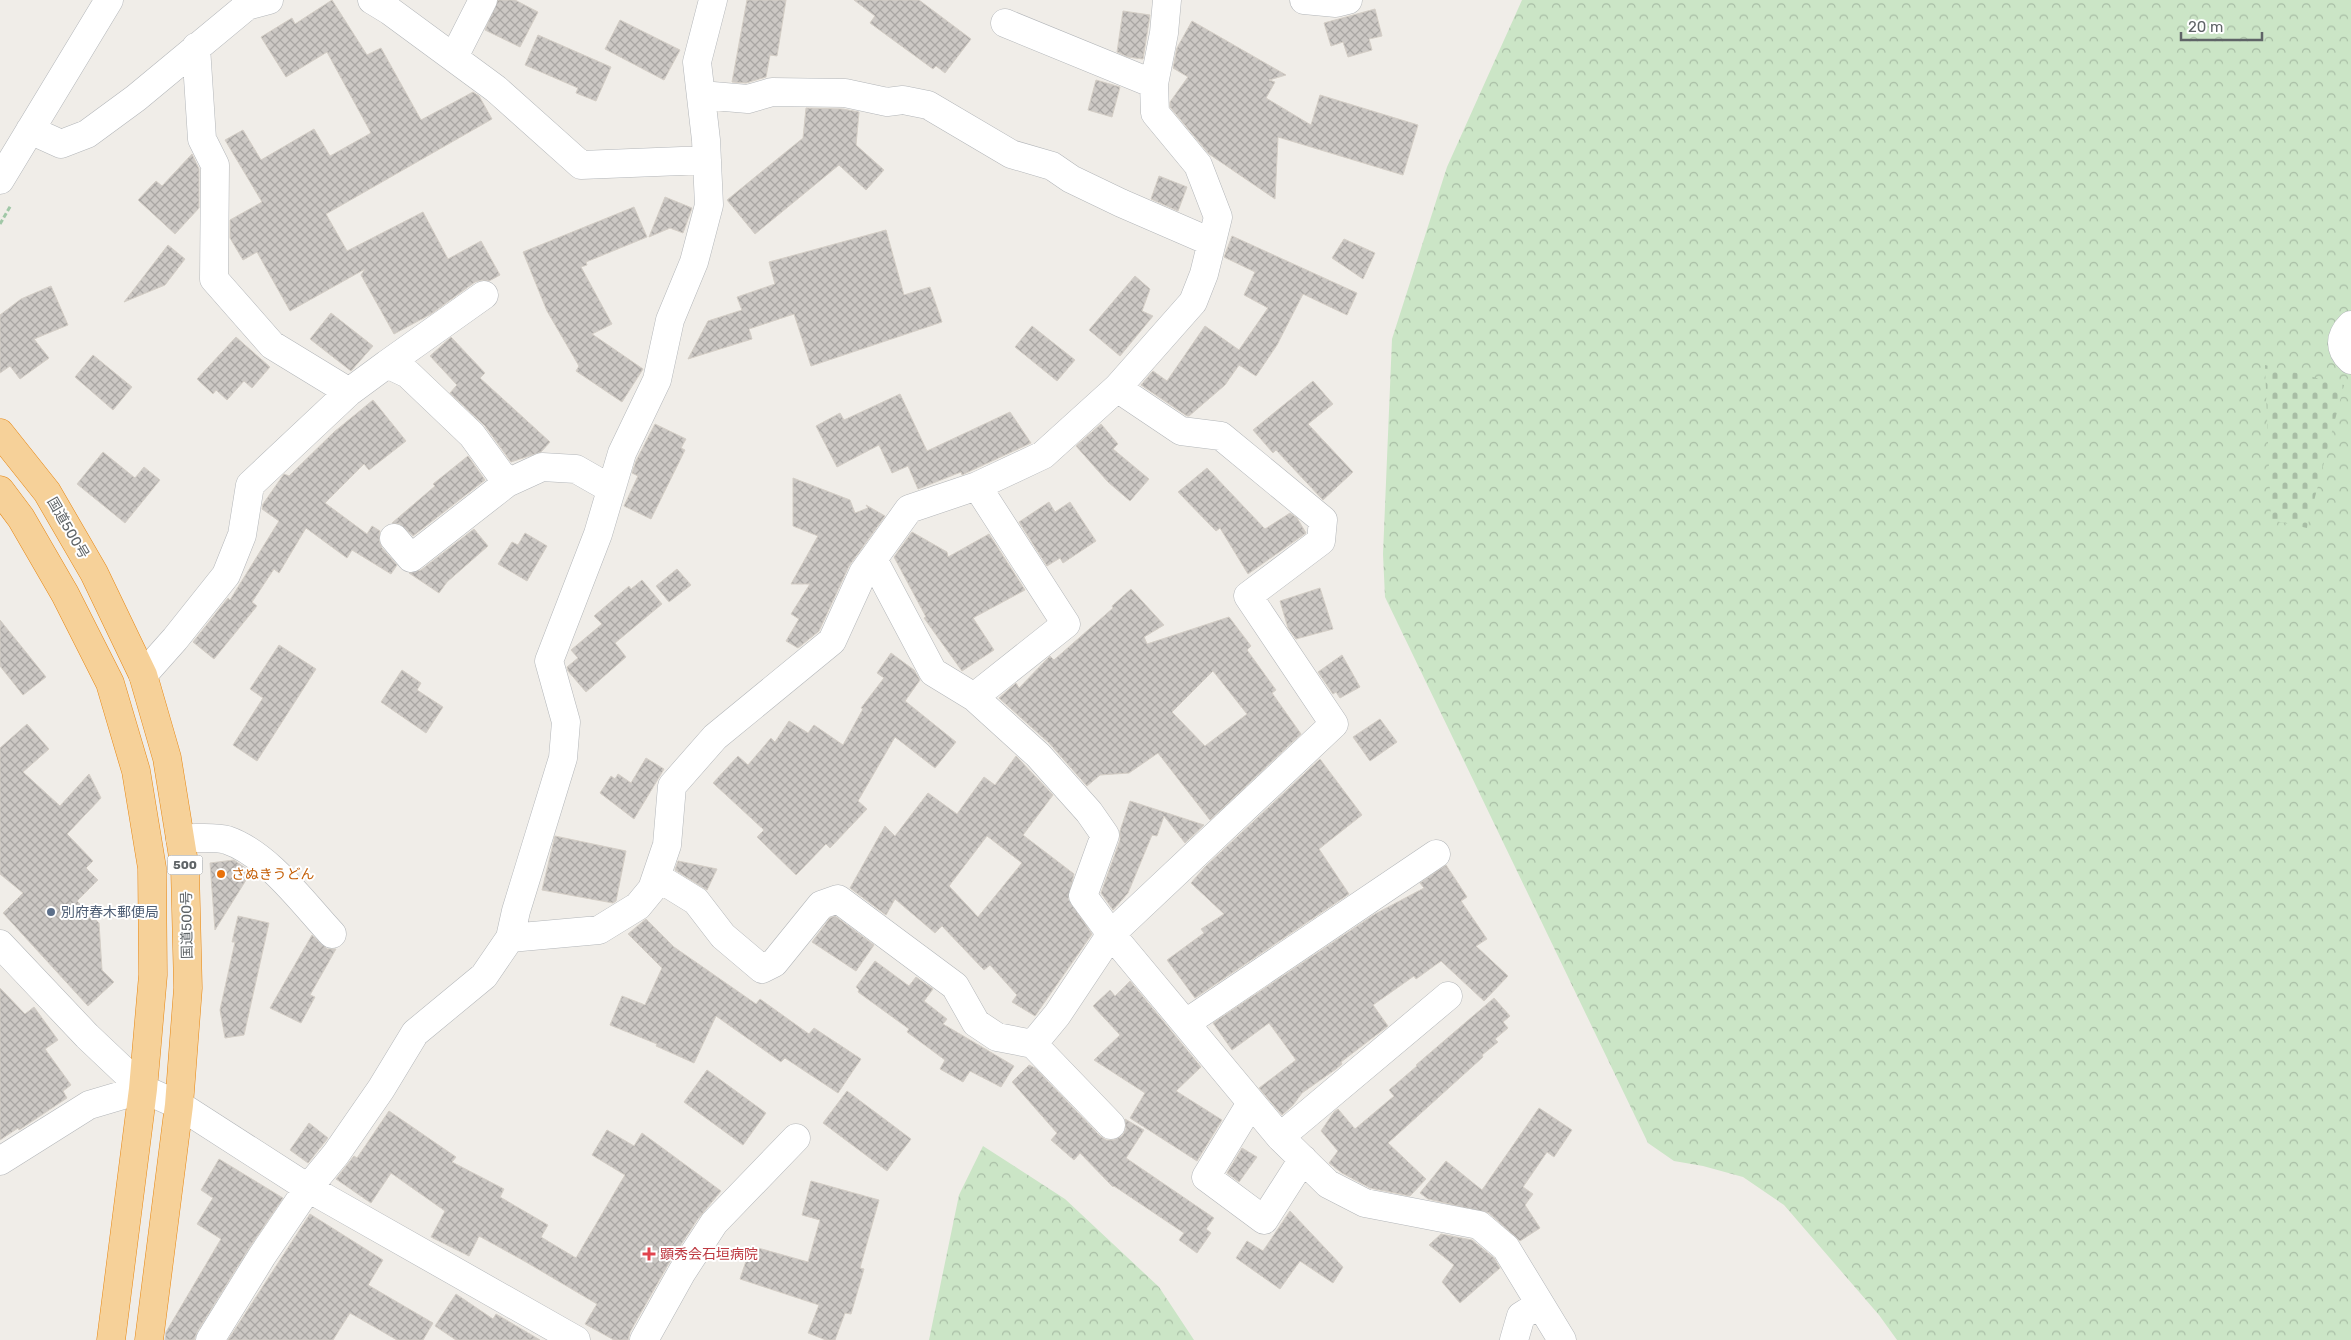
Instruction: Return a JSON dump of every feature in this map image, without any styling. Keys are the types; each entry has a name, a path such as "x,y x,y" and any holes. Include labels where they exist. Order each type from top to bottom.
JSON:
{"highway":[{"name":"国道500号","path":"0,433 52,500 94,573 143,675 167,758 185,869 188,988 179,1105 149,1340"},
{"name":"500","path":"0,490 22,518 65,594 110,683 136,771 152,868 153,975 143,1089 111,1340"}],"street":[{"path":"0,180 109,0"},
{"path":"372,0 496,89 581,165 707,160"},
{"path":"454,58 483,0"},
{"path":"210,1340 262,1256 308,1188 336,1154 381,1089 415,1033 484,976 510,938 516,911 563,758 566,722 549,660 598,534 622,453 657,380 670,320 694,262 708,205 707,160 697,62 713,0"},
{"path":"510,938 599,930 638,906 652,889 667,845 672,786 715,737 832,641 863,573 909,509 977,486 1043,455 1117,388 1193,302 1204,274 1218,217 1198,165 1155,113 1154,84 1164,33 1167,0"},
{"path":"1304,0 1336,3 1348,0"},
{"path":"30,130 60,144 87,134 136,98 196,47 255,2"},
{"path":"1004,23 1154,84"},
{"path":"196,47 202,138 215,165 214,279 272,345 348,392"},
{"path":"701,96 748,99 772,92 845,93 887,102 903,100 928,105 1011,154 1052,166 1072,179 1121,203 1211,242"},
{"path":"143,675 175,640 226,575 242,535 250,485 348,392 484,295"},
{"path":"2351,325 2345,331 2341,340 2343,353 2351,360"},
{"path":"387,364 408,374 472,435 507,483"},
{"path":"1033,1044 1057,1015 1111,934 1334,724 1248,596 1321,541 1324,520 1221,436 1181,431 1117,388"},
{"path":"394,538 411,558 507,483 542,468 576,469 611,489"},
{"path":"974,697 1066,624 977,486"},
{"path":"873,560 933,672 974,697 1038,755 1089,812 1105,834 1083,896 1111,934 1280,1138 1328,1184 1365,1203 1479,1225 1506,1248 1562,1340"},
{"path":"180,838 225,839 248,850 270,868 332,934"},
{"path":"1186,1023 1436,854"},
{"path":"657,877 696,901 723,936 762,969 774,963 821,905 838,899 955,986 976,1023 997,1037 1033,1044 1111,1125"},
{"path":"0,944 88,1036 143,1089 179,1105 308,1188 576,1340"},
{"path":"1280,1138 1448,996"},
{"path":"0,1161 89,1105 143,1089"},
{"path":"1251,1103 1206,1177 1264,1220 1303,1160"},
{"path":"644,1340 682,1272 714,1223 796,1138"},
{"path":"1514,1340 1521,1316 1540,1304"}],"green space":[{"path":"1522,0 2351,0 2351,1340 1897,1340 1879,1315 1784,1205 1743,1177 1703,1166 1674,1161 1648,1143 1385,597 1383,554 1392,339 1447,167"},
{"path":"2265,365 2344,385 2307,528 2271,520"},
{"path":"983,1146 1065,1199 1159,1287 1194,1340 929,1340 959,1195"}],"building":[{"path":"332,0 367,55 381,48 421,120 473,92 479,96 492,119 326,214 347,251 423,212 448,259 481,241 500,275 489,281 475,282 431,314 394,334 361,275 365,269 290,311 257,252 243,260 230,238 230,220 262,202 225,140 243,130 261,160 314,129 330,156 371,133 327,52 286,77 261,37 292,18 295,24"},
{"path":"498,0 515,0 538,12 520,47 485,30"},
{"path":"747,0 786,0 777,56 770,55 766,77 746,83 732,82"},
{"path":"854,0 919,0 971,39 945,73 936,66 933,69 870,23 875,16"},
{"path":"1375,9 1382,36 1369,39 1372,50 1348,57 1343,42 1331,46 1324,23"},
{"path":"1123,11 1150,15 1143,59 1128,57 1117,52"},
{"path":"620,20 680,50 664,80 605,49"},
{"path":"1192,21 1286,75 1269,80 1275,82 1266,98 1311,125 1320,95 1418,125 1403,175 1278,137 1275,199 1209,154 1170,107 1170,102 1188,77 1173,68 1177,48"},
{"path":"538,35 611,67 596,101 576,93 578,88 525,65"},
{"path":"1096,80 1120,87 1112,117 1088,110"},
{"path":"806,108 843,109 859,112 856,145 884,170 866,190 839,165 755,234 727,200 803,138"},
{"path":"192,154 199,169 199,208 175,234 138,200 156,181 162,186"},
{"path":"1159,176 1187,187 1178,211 1151,199"},
{"path":"665,197 692,208 683,233 670,228 649,237"},
{"path":"634,207 647,237 586,262 587,265 581,267 612,324 592,334 643,369 622,402 576,371 579,366 547,311 523,252"},
{"path":"886,230 904,295 930,287 942,322 811,366 794,314 749,329 752,339 688,359 708,321 742,310 737,297 775,284 769,262"},
{"path":"1232,236 1357,293 1347,315 1303,294 1277,345 1256,376 1239,365 1225,385 1187,416 1141,385 1153,371 1167,381 1205,326 1239,350 1268,308 1244,295 1255,272 1224,257"},
{"path":"1344,239 1375,253 1363,279 1332,258"},
{"path":"168,245 185,259 165,285 124,302"},
{"path":"1135,276 1150,289 1142,311 1153,316 1120,356 1089,330"},
{"path":"51,286 68,325 34,339 49,358 20,379 10,366 0,373 0,315 21,299"},
{"path":"331,313 373,346 351,371 310,339"},
{"path":"1032,326 1075,360 1057,381 1015,347"},
{"path":"236,337 270,367 252,388 244,381 227,400 216,390 213,394 197,379"},
{"path":"451,337 485,373 480,378 550,442 541,452 511,462 485,426 450,393 457,385 430,356"},
{"path":"93,355 132,387 113,410 75,377"},
{"path":"1313,381 1333,404 1308,424 1353,472 1323,500 1276,450 1273,453 1253,430"},
{"path":"900,394 927,451 1010,412 1031,443 962,475 961,472 918,489 908,466 892,473 879,445 837,467 816,426 840,413 844,420"},
{"path":"373,400 406,441 369,470 364,464 325,503 367,534 372,526 380,531 379,540 382,548 397,565 391,574 352,550 347,558 306,528 279,573 274,569 252,602 257,606 214,659 193,642 228,598 230,600 279,521 262,509 263,504 284,474 289,476 334,432"},
{"path":"655,424 686,439 681,448 685,450 651,519 624,506 638,476 632,473 636,461"},
{"path":"1101,424 1118,444 1113,449 1149,479 1130,501 1108,482 1076,446"},
{"path":"103,452 135,478 144,467 160,480 125,523 77,484"},
{"path":"468,456 485,480 413,536 400,524 392,523 435,486 433,484"},
{"path":"1207,468 1265,529 1290,513 1297,518 1306,533 1248,574 1220,528 1216,531 1178,492"},
{"path":"793,478 850,500 855,513 868,508 866,505 885,516 849,566 819,631 798,648 786,641 799,619 791,614 810,584 791,584 818,536 793,526"},
{"path":"1049,502 1055,512 1070,502 1096,541 1063,563 1060,558 1047,566 1019,522"},
{"path":"474,529 488,546 447,582 439,593 409,573 421,570"},
{"path":"912,532 947,552 948,557 989,534 1025,590 973,618 994,650 962,671 924,618 926,617 894,557"},
{"path":"525,533 547,546 527,581 498,564 512,542 518,545"},
{"path":"677,569 691,585 669,602 656,586"},
{"path":"642,580 662,604 615,643 626,657 586,692 568,671 567,667 578,658 571,650 602,624 594,616 629,586 631,589"},
{"path":"1320,588 1333,629 1296,639 1288,628 1280,601"},
{"path":"1131,589 1164,625 1144,637 1147,644 1229,617 1251,646 1247,650 1276,690 1272,693 1301,734 1210,820 1158,753 1129,773 1100,775 1087,786 1049,743 999,698 1016,683 1019,688 1050,656 1054,660 1113,608 1112,606","holes":["1213,671 1247,714 1205,746 1172,712"]},
{"path":"0,620 46,677 23,695 0,666"},
{"path":"279,645 316,669 257,761 233,745 263,698 250,689"},
{"path":"891,653 914,670 920,680 905,701 956,742 935,768 895,737 858,801 867,809 830,848 826,844 796,875 757,837 764,830 713,783 738,756 748,765 771,738 775,742 789,721 808,733 814,725 843,745 863,709 861,708 884,678 877,673"},
{"path":"1342,655 1360,687 1340,698 1336,692 1333,694 1318,672"},
{"path":"402,670 421,683 417,690 443,707 426,733 381,702"},
{"path":"1380,719 1397,742 1370,761 1353,737"},
{"path":"27,724 49,749 23,772 60,806 89,774 101,798 67,834 93,861 86,868 98,880 77,901 99,923 102,970 114,982 88,1006 3,913 23,893 0,874 0,748"},
{"path":"1016,756 1053,795 1023,835 1074,874 1068,899 1092,934 1035,1016 1012,1002 1017,995 990,965 984,970 942,926 935,933 895,899 886,915 850,888 885,826 895,836 928,793 957,814 984,777 995,785","holes":["987,836 1022,863 978,917 949,886"]},
{"path":"646,758 664,769 634,819 600,793 611,776 615,779 618,774 631,783"},
{"path":"1320,759 1362,815 1319,849 1349,894 1195,998 1167,960 1204,933 1201,929 1224,914 1191,883 1205,867"},
{"path":"1130,801 1204,825 1185,843 1164,816 1157,836 1152,835 1128,893 1113,910 1101,893 1120,840 1120,831"},
{"path":"555,836 626,851 616,901 613,903 542,890"},
{"path":"234,860 251,872 215,930 210,863"},
{"path":"678,861 717,869 707,890 675,870"},
{"path":"1446,865 1467,897 1461,901 1487,939 1476,946 1508,976 1484,1001 1441,961 1416,979 1414,976 1373,1005 1388,1026 1341,1062 1342,1064 1336,1069 1302,1093 1282,1115 1259,1088 1296,1060 1269,1023 1232,1050 1213,1023 1375,914 1424,888 1420,883"},
{"path":"238,916 269,923 244,1035 225,1038 220,1010 235,942 232,942"},
{"path":"835,916 874,945 856,971 812,942 830,918"},
{"path":"646,919 674,947 756,1004 760,999 809,1034 814,1028 861,1059 838,1093 785,1058 781,1062 716,1016 694,1063 656,1046 657,1044 610,1025 622,996 645,1005 662,968 628,934"},
{"path":"312,935 327,949 336,949 310,995 315,997 301,1023 270,1008"},
{"path":"875,961 909,986 916,977 933,989 924,1001 947,1019 943,1024 1014,1066 1001,1087 970,1071 963,1082 940,1069 945,1060 907,1032 909,1029 858,992 859,990 856,987"},
{"path":"1130,981 1201,1067 1176,1091 1222,1120 1197,1161 1130,1118 1145,1093 1094,1060 1120,1035 1093,1006 1110,990 1115,996"},
{"path":"0,988 25,1014 34,1007 58,1040 45,1049 71,1085 63,1091 67,1098 19,1130 18,1128 0,1140"},
{"path":"1494,998 1510,1016 1503,1022 1508,1028 1495,1039 1498,1042 1388,1143 1426,1179 1410,1196 1370,1188 1342,1173 1329,1163 1338,1151 1321,1131 1334,1112 1338,1109 1355,1129 1394,1096 1389,1090"},
{"path":"1029,1065 1035,1068 1106,1140 1114,1140 1122,1136 1126,1129 1125,1119 1144,1130 1126,1158 1214,1218 1206,1229 1211,1233 1197,1253 1179,1240 1184,1233 1113,1187 1080,1153 1074,1160 1051,1140 1057,1133 1012,1082"},
{"path":"707,1070 766,1113 743,1145 684,1102"},
{"path":"847,1091 911,1139 887,1171 823,1123"},
{"path":"1539,1108 1572,1130 1554,1157 1547,1152 1523,1187 1533,1194 1525,1205 1540,1228 1520,1241 1489,1213 1428,1199 1420,1193 1446,1161 1482,1190"},
{"path":"389,1111 456,1157 452,1162 504,1189 500,1197 548,1225 541,1237 576,1258 625,1175 592,1155 607,1130 634,1146 642,1133 721,1191 697,1220 669,1263 630,1332 628,1340 614,1340 585,1324 597,1304 526,1262 479,1236 469,1256 431,1237 445,1211 391,1173 371,1203 336,1179 354,1156 357,1158"},
{"path":"309,1123 328,1138 308,1163 290,1150"},
{"path":"1242,1148 1257,1157 1239,1182 1227,1173"},
{"path":"219,1159 283,1198 249,1248 197,1332 194,1340 165,1340 166,1332 221,1239 197,1224 213,1198 201,1190"},
{"path":"811,1181 879,1200 860,1268 864,1269 851,1314 845,1313 835,1340 826,1340 808,1333 819,1305 740,1279 751,1246 808,1262 820,1220 802,1215"},
{"path":"1290,1211 1343,1267 1333,1283 1300,1261 1280,1289 1236,1258 1247,1241 1263,1251"},
{"path":"310,1214 383,1260 368,1285 433,1323 423,1340 397,1340 350,1313 333,1340 228,1340"},
{"path":"1441,1234 1472,1240 1494,1258 1500,1268 1460,1303 1442,1282 1454,1265 1429,1245"},
{"path":"456,1294 493,1319 496,1314 540,1340 456,1340 435,1326"}],"place":[{"name":"さぬきうどん","path":"221,874"},
{"name":"別府春木郵便局","path":"51,912"},
{"name":"顕秀会石垣病院","path":"649,1254"}]}
